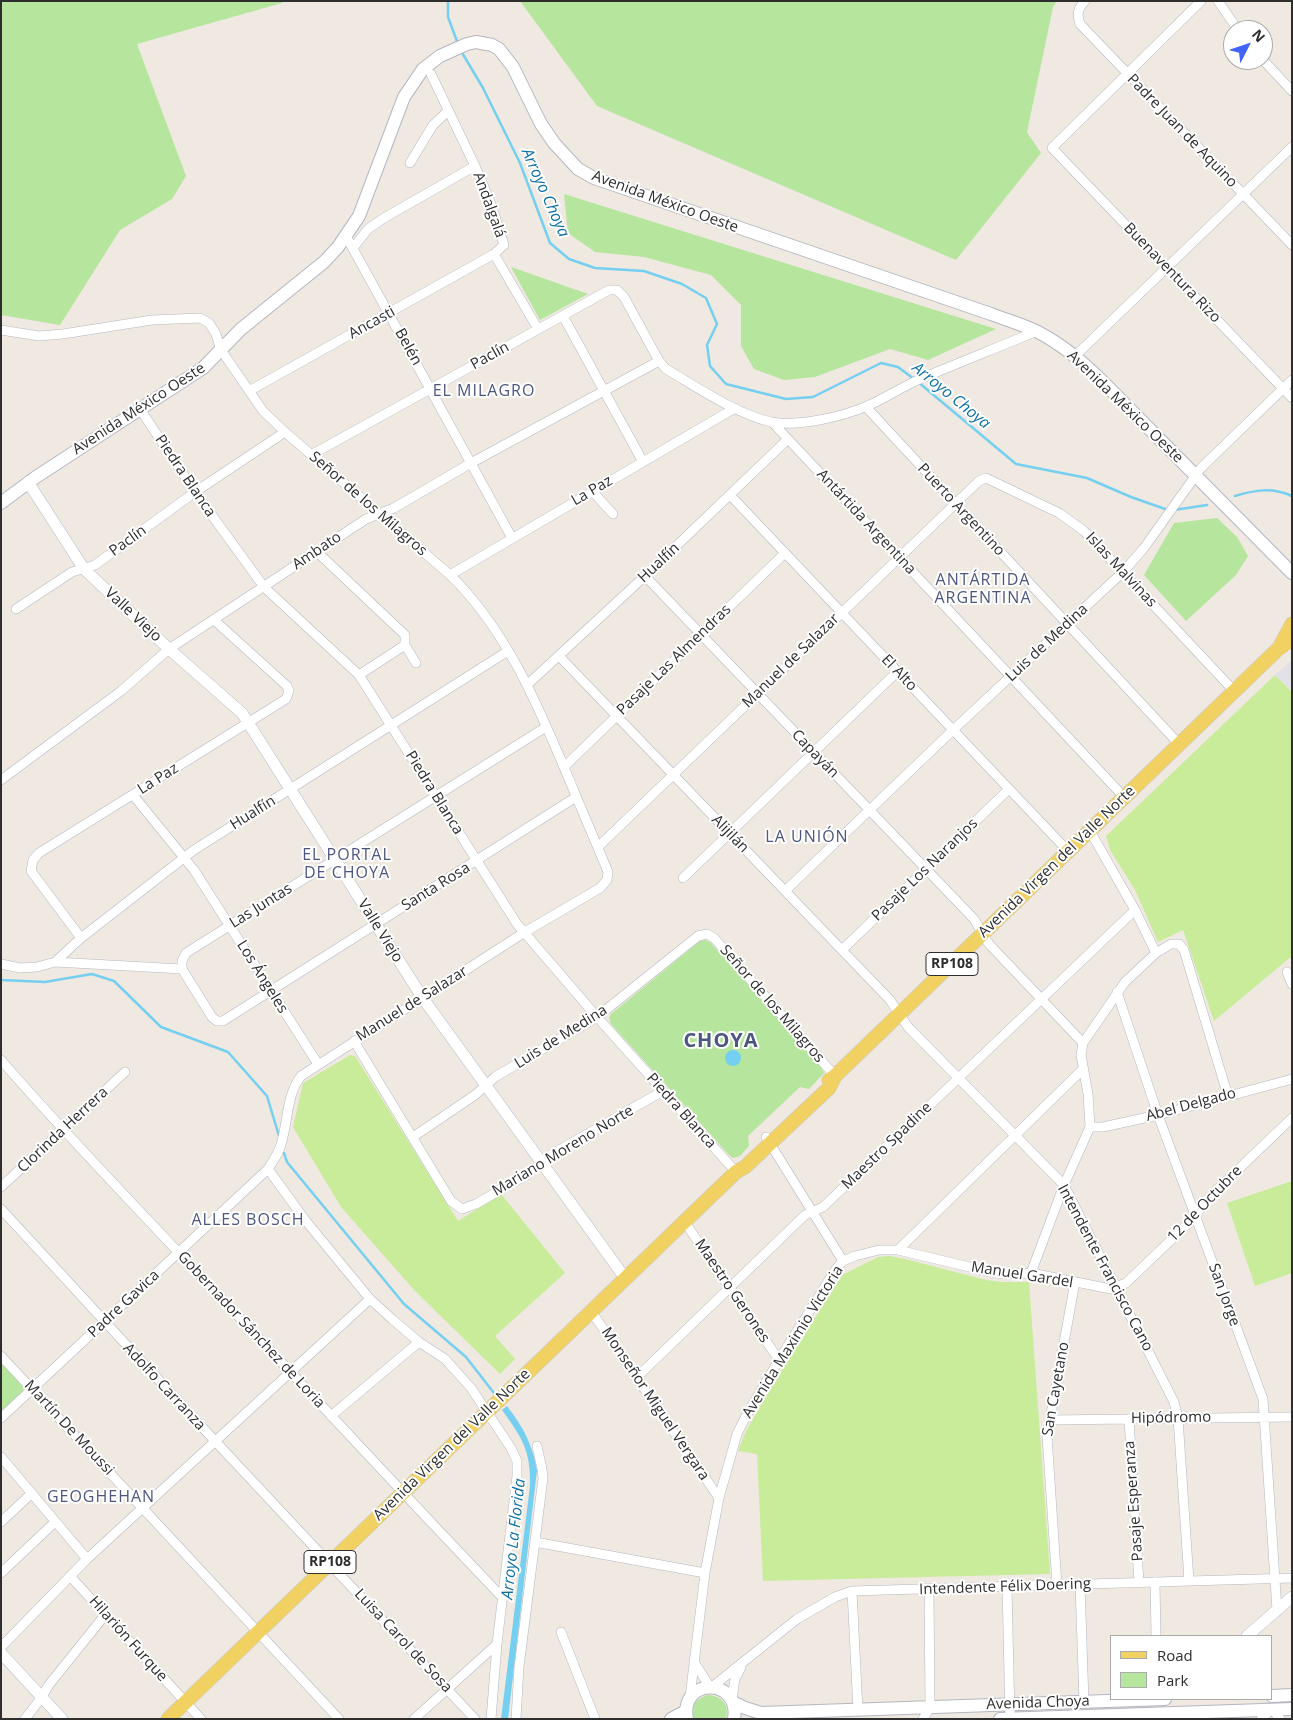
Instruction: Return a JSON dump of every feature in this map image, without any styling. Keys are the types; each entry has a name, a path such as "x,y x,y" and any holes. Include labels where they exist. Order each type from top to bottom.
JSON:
{"main road":[{"name":"Avenida México Oeste","path":"1,503 28,482 203,368 241,329 324,262 346,236 359,216 404,97 423,69 446,54 467,44 483,42 499,49 513,67 541,124 554,142 578,169 594,178 992,314 1037,331 1057,343 1075,356 1196,477 1288,570 1292,580"},
{"name":"Avenida Virgen del Valle Norte","path":"1278,649 1292,624"},
{"name":"Avenida Virgen del Valle Norte","path":"168,1719 684,1221 736,1172 745,1167 768,1140 829,1088 836,1076 899,1014 1278,649 1292,639"},
{"name":"Avenida Choya","path":"711,1687 724,1690 733,1700 753,1712 761,1713 1133,1700"},
{"path":"671,1719 686,1715 690,1697 698,1690 711,1687"},
{"path":"1273,1696 1292,1695"},
{"path":"733,1700 734,1719"},
{"path":"1154,1716 1173,1700"},
{"name":"Avenida Choya","path":"1000,1719 1276,1714 1292,1709"}],"street":[{"name":"Padre Juan de Aquino","path":"1085,1 1080,5 1077,14 1080,24 1292,245"},
{"path":"1128,74 1201,1"},
{"path":"1218,1 1231,20"},
{"path":"1272,70 1292,91"},
{"name":"Andalgalá","path":"431,74 491,204 504,245 494,254 538,329"},
{"name":"Buenaventura Rizo","path":"1128,74 1052,148 1292,398"},
{"path":"410,163 433,125 448,111"},
{"path":"1075,356 1292,148"},
{"path":"353,248 368,229 384,218 475,166"},
{"name":"Belén","path":"346,236 512,538"},
{"name":"Ancasti","path":"249,391 494,254"},
{"name":"Paclín","path":"311,455 609,290 617,290 624,297 659,362"},
{"path":"563,316 642,462"},
{"name":"Señor de los Milagros","path":"1,330 39,336 152,320 200,318 208,323 216,334 221,350 263,411 450,575 469,593 484,612 527,685 598,847 608,872 607,880"},
{"path":"659,362 666,369 735,408 772,422 794,423 822,420 866,407 917,381 1037,331"},
{"name":"Ambato","path":"1,780 120,691 169,649 366,519 394,508 471,463 659,362"},
{"name":"Luis de Medina","path":"785,891 1010,676 1123,572 1144,548 1201,468 1292,380"},
{"name":"Puerto Argentino","path":"866,407 1179,744"},
{"name":"La Paz","path":"450,575 735,408"},
{"name":"Piedra Blanca","path":"140,409 195,492 264,587 360,675 517,924 736,1172"},
{"name":"Antártida Argentina","path":"772,422 1124,797"},
{"name":"Paclín","path":"16,609 72,572 95,565 195,492 285,432"},
{"name":"Hualfín","path":"527,685 730,496 788,439"},
{"name":"Manuel de Salazar","path":"598,847 899,557 979,481 986,478"},
{"name":"Islas Malvinas","path":"986,478 1059,513 1084,530 1234,691"},
{"name":"Valle Viejo","path":"28,482 84,568 169,649 242,713 422,997 625,1278"},
{"path":"592,491 612,514"},
{"name":"El Alto","path":"730,496 1068,851"},
{"path":"316,551 405,635 405,645 416,663"},
{"name":"Pasaje Las Almendras","path":"564,767 785,554"},
{"name":"Capayán","path":"645,576 974,920 988,944 1083,1043"},
{"name":"La Paz","path":"81,938 31,870 33,860 39,853 286,699 289,691 287,686 214,620"},
{"path":"360,675 405,645"},
{"name":"Hualfín","path":"56,962 81,938 194,850 508,651"},
{"name":"Alijilán","path":"559,656 890,1000 899,1014"},
{"path":"683,878 897,672"},
{"name":"Las Juntas","path":"182,965 186,953 546,727"},
{"name":"Pasaje Los Naranjos","path":"842,950 1008,789"},
{"name":"Los Ángeles","path":"134,795 194,870 318,1064"},
{"name":"Santa Rosa","path":"182,965 212,1017 217,1021 223,1021 576,797"},
{"path":"1090,831 1136,910 1156,953"},
{"name":"Manuel de Salazar","path":"268,1169 282,1143 289,1104 296,1082 301,1076 525,932 600,888 607,880"},
{"name":"Maestro Spadine","path":"636,1378 805,1215 823,1207 1136,910"},
{"name":"Señor de los Milagros","path":"707,934 714,938 836,1076"},
{"name":"Luis de Medina","path":"412,1137 474,1095 495,1077 598,1017 698,936 707,934"},
{"path":"1031,1273 1064,1185 1090,1127 1088,1094 1082,1070 1081,1055 1083,1043 1125,982 1156,953 1171,944 1179,944 1184,950 1228,1096"},
{"path":"1,964 20,968 37,967 56,962 182,965"},
{"path":"1287,972 1292,984"},
{"name":"San Jorge","path":"1117,992 1158,1115 1262,1399 1277,1610"},
{"name":"Intendente Francisco Cano","path":"899,1014 908,1027 1064,1185 1117,1287 1174,1402 1178,1418 1189,1581"},
{"path":"354,1041 412,1137"},
{"name":"Gobernador Sánchez de Loria","path":"1,1060 402,1493 503,1598"},
{"path":"898,1250 1082,1070"},
{"name":"Clorinda Herrera","path":"1,1187 125,1072"},
{"name":"Abel Delgado","path":"1090,1127 1103,1127 1158,1115 1292,1079"},
{"name":"Mariano Moreno Norte","path":"412,1137 451,1201 462,1209 476,1204 528,1174 552,1154 663,1091"},
{"name":"12 de Octubre","path":"1117,1287 1126,1283 1196,1216 1203,1203 1292,1118"},
{"path":"768,1140 843,1261"},
{"path":"268,1169 305,1220 370,1299 419,1342 444,1359 490,1408 517,1461 517,1476 497,1644 492,1719"},
{"name":"Padre Gavica","path":"1,1418 268,1169"},
{"name":"Adolfo Carranza","path":"1,1208 214,1441 329,1563"},
{"name":"Maestro Gerones","path":"684,1221 779,1360"},
{"name":"Avenida Maximio Victoria","path":"690,1697 705,1573 720,1498 737,1434 779,1360 836,1269 843,1261 878,1250 898,1250"},
{"name":"Manuel Gardel","path":"898,1250 999,1274 1031,1273 1111,1289 1117,1287"},
{"name":"San Cayetano","path":"1058,1585 1047,1436 1075,1282"},
{"path":"1,1647 87,1559 370,1299"},
{"name":"Monseñor Miguel Vergara","path":"591,1311 720,1498"},
{"path":"331,1416 419,1342"},
{"name":"Martín De Moussi","path":"1,1356 339,1719"},
{"name":"Hipódromo","path":"1050,1420 1292,1417"},
{"name":"Pasaje Esperanza","path":"1129,1419 1139,1583"},
{"path":"516,1719 519,1667 543,1478 537,1446"},
{"path":"3,1462 32,1493 87,1559"},
{"path":"1,1522 32,1493"},
{"path":"1,1573 55,1522"},
{"path":"535,1542 705,1573"},
{"name":"Luisa Carol de Sosa","path":"329,1563 475,1719"},
{"name":"Hilarión Furque","path":"70,1576 201,1719"},
{"name":"Intendente Félix Doering","path":"711,1687 797,1619 835,1597 852,1591 1292,1578"},
{"path":"1155,1582 1156,1635"},
{"path":"1080,1584 1084,1702"},
{"path":"1007,1586 1010,1718"},
{"path":"923,1719 930,1707 929,1589"},
{"path":"852,1591 858,1710"},
{"path":"1247,1635 1292,1597"},
{"path":"25,1719 48,1686 106,1615"},
{"path":"561,1632 595,1719"},
{"path":"414,1719 497,1644"},
{"path":"1,1653 62,1719"},
{"path":"694,1662 711,1687"},
{"path":"733,1700 735,1679 742,1664"},
{"path":"1261,1719 1276,1714"}],"shaded area":[{"path":"1292,660 1292,691 1275,675"}],"green space":[{"path":"1,1 282,1 282,3 137,44 186,176 172,199 120,230 60,325 1,315"},
{"path":"520,1 1057,1 1053,7 1027,132 1041,153 956,260 597,106"},
{"path":"564,194 996,329 928,360 890,349 815,377 784,380 754,369 741,346 741,305 711,275 644,257 595,252 568,233"},
{"path":"511,267 588,294 540,320"},
{"path":"1217,518 1237,537 1248,556 1236,575 1186,621 1144,575 1174,523"},
{"path":"1275,675 1292,692 1292,956 1214,1021 1183,930 1158,942 1135,890 1110,850 1106,836"},
{"path":"700,941 710,942 821,1067 824,1073 809,1089 800,1087 748,1136 749,1146 740,1156 733,1158 611,1024 609,1018 611,1014"},
{"path":"350,1055 355,1056 458,1221 501,1194 565,1273 495,1336 515,1359 500,1374 415,1291 341,1207 293,1127 303,1083"},
{"path":"1292,1181 1292,1273 1255,1286 1227,1203"},
{"path":"890,1256 986,1280 1029,1282 1050,1574 763,1581 757,1454 738,1451 746,1431 773,1384 842,1275 878,1257"},
{"path":"1,1362 24,1388 1,1412"},
{"path":"708,1695 717,1697 724,1702 727,1709 726,1719 694,1719 693,1710 695,1703 700,1698"}],"water":[{"path":"733,1050 741,1058 733,1066 725,1058"},
{"path":"507,1406 526,1436 537,1470 508,1719 501,1719 530,1486 527,1454 520,1437 502,1410"}],"waterway":[{"name":"Arroyo Choya","path":"448,1 448,17 458,44"},
{"name":"Arroyo Choya","path":"461,51 483,88 520,163 550,243 569,259 595,268 644,271 682,284 706,298 717,324 707,345 710,366 726,384 786,399 813,397 881,363 898,367 914,379"},
{"name":"Arroyo Choya","path":"918,382 1016,464 1087,478 1131,497 1168,510"},
{"name":"Arroyo Choya","path":"1235,496 1264,490 1277,491 1292,496"},
{"name":"Arroyo Choya","path":"1174,510 1207,505"},
{"name":"Arroyo La Florida","path":"1,980 45,982 92,974 114,981 161,1027 228,1052 267,1096 279,1136"},
{"name":"Arroyo La Florida","path":"284,1153 287,1162 404,1304 466,1357 497,1397"}],"district":[{"name":"EL MILAGRO","path":"484,391"},
{"name":"ANTÁRTIDA ARGENTINA","path":"983,589"},
{"name":"LA UNIÓN","path":"807,837"},
{"name":"EL PORTAL DE CHOYA","path":"347,864"},
{"name":"CHOYA","path":"721,1041"},
{"name":"ALLES BOSCH","path":"248,1220"},
{"name":"GEOGHEHAN","path":"101,1497"}]}
